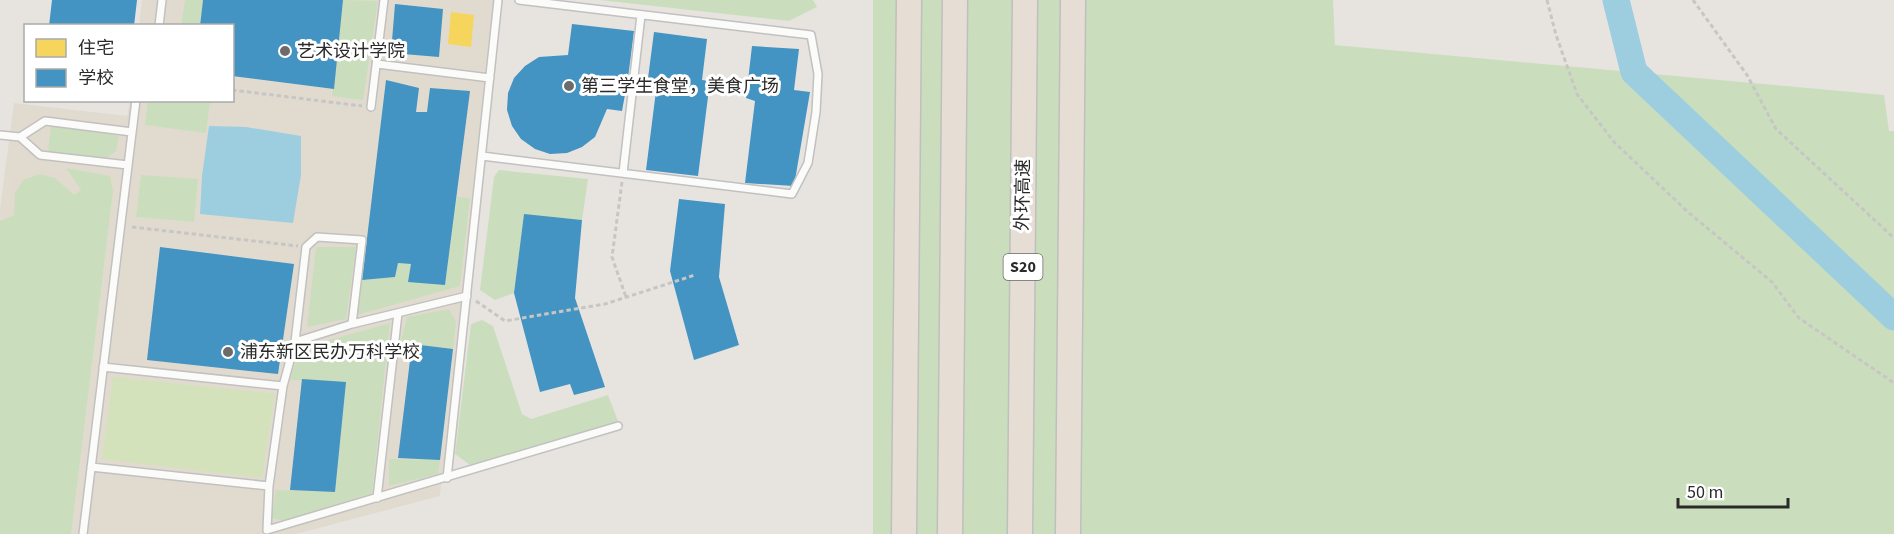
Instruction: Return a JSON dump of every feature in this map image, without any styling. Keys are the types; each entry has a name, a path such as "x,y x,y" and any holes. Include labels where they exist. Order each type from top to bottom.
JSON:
{"highway":[{"path":"904,534 909,0"},
{"path":"950,534 955,0"},
{"name":"外环高速","path":"1020,534 1025,0"},
{"path":"1068,534 1073,0"}],"lane":[{"path":"159,24 162,0"},
{"path":"372,107 384,0"},
{"path":"447,478 498,0"},
{"path":"482,156 792,194 808,163 816,111 818,74 811,35 519,0"},
{"path":"623,173 642,15"},
{"path":"376,64 490,78"},
{"path":"83,534 136,102"},
{"path":"20,137 45,121 132,132"},
{"path":"0,135 20,137 40,154 128,165"},
{"path":"352,324 362,240 317,237 306,247 295,342 283,386 269,486 267,530 618,426"},
{"path":"295,342 352,324 467,296"},
{"path":"377,498 398,313"},
{"path":"104,367 283,386"},
{"path":"91,467 269,486"}],"path":[{"path":"1547,0 1556,35 1577,94 1614,142 1688,212 1772,282 1799,318 1894,383"},
{"path":"1693,0 1747,75 1776,129 1894,238"},
{"path":"234,90 372,107"},
{"path":"623,173 612,257 626,297"},
{"path":"121,225 306,247"},
{"path":"467,296 505,321 604,303 694,275"}],"shaded area":[{"name":"浦东新区民办万科学校","path":"142,0 493,0 440,496 296,534 0,534 0,209 14,103 127,116 130,102 234,102 234,24 139,24"}],"green space":[{"path":"185,0 203,0 200,24 181,24"},
{"path":"343,0 378,1 363,100 332,96"},
{"path":"600,0 813,0 817,7 789,21"},
{"path":"873,0 1333,0 1335,45 1884,95 1889,131 1894,131 1894,534 873,534"},
{"path":"148,102 210,102 206,133 145,125"},
{"path":"51,125 111,133 119,137 116,151 105,159 48,152"},
{"path":"66,168 110,176 113,191 71,534 0,534 0,221 14,215 15,193 23,180 40,174 55,178 74,195 81,190"},
{"path":"499,170 588,179 582,220 524,215 514,293 495,300 480,290 494,177"},
{"path":"141,175 198,179 194,222 136,217"},
{"path":"457,197 470,198 460,286 357,315 362,280 395,277 398,263 411,264 409,282 445,285"},
{"path":"316,247 356,247 346,319 307,327"},
{"path":"449,309 456,322 453,349 412,344 399,349 407,317"},
{"path":"482,320 493,326 522,414 531,419 608,395 618,421 473,467 455,454 471,324"},
{"path":"390,323 372,493 285,521 271,518 276,490 335,492 346,383 290,380 297,357 309,346"},
{"path":"113,377 275,394 262,478 102,459"},
{"path":"389,459 440,460 438,474 389,486"}],"water":[{"path":"209,126 246,127 301,136 301,175 293,223 200,214 202,176"}],"building: 住宅":[{"path":"451,12 474,15 471,47 448,44"}],"building: 学校":[{"path":"52,0 137,0 134,24 49,24"},
{"name":"艺术设计学院","path":"203,0 343,0 334,89 234,76 234,24 200,24"},
{"path":"395,4 443,9 439,57 391,53"},
{"name":"第三学生食堂，美食广场","path":"572,24 634,31 628,78 622,111 607,109 595,137 582,147 567,153 550,154 535,149 521,139 512,126 507,110 508,93 514,78 525,66 539,57 568,55"},
{"path":"654,32 707,39 702,80 710,81 698,176 646,170 656,91 647,86"},
{"path":"752,46 799,49 794,90 810,92 794,186 745,183 755,101 746,98"},
{"path":"386,80 419,88 416,112 427,112 430,88 470,91 445,285 408,282 411,264 398,263 395,277 362,280"},
{"path":"679,199 725,204 719,277 739,345 694,360 670,271"},
{"path":"524,214 582,220 575,298 605,387 574,395 570,384 540,392 514,293"},
{"path":"160,247 294,264 278,374 147,360"},
{"path":"412,344 453,349 440,460 398,458"},
{"path":"302,379 346,382 335,492 290,490"}],"waterway":[{"path":"1616,0 1634,72 1894,317"}],"place":[{"name":"艺术设计学院","path":"285,51"},
{"name":"第三学生食堂，美食广场","path":"569,86"},
{"name":"浦东新区民办万科学校","path":"228,352"}]}
